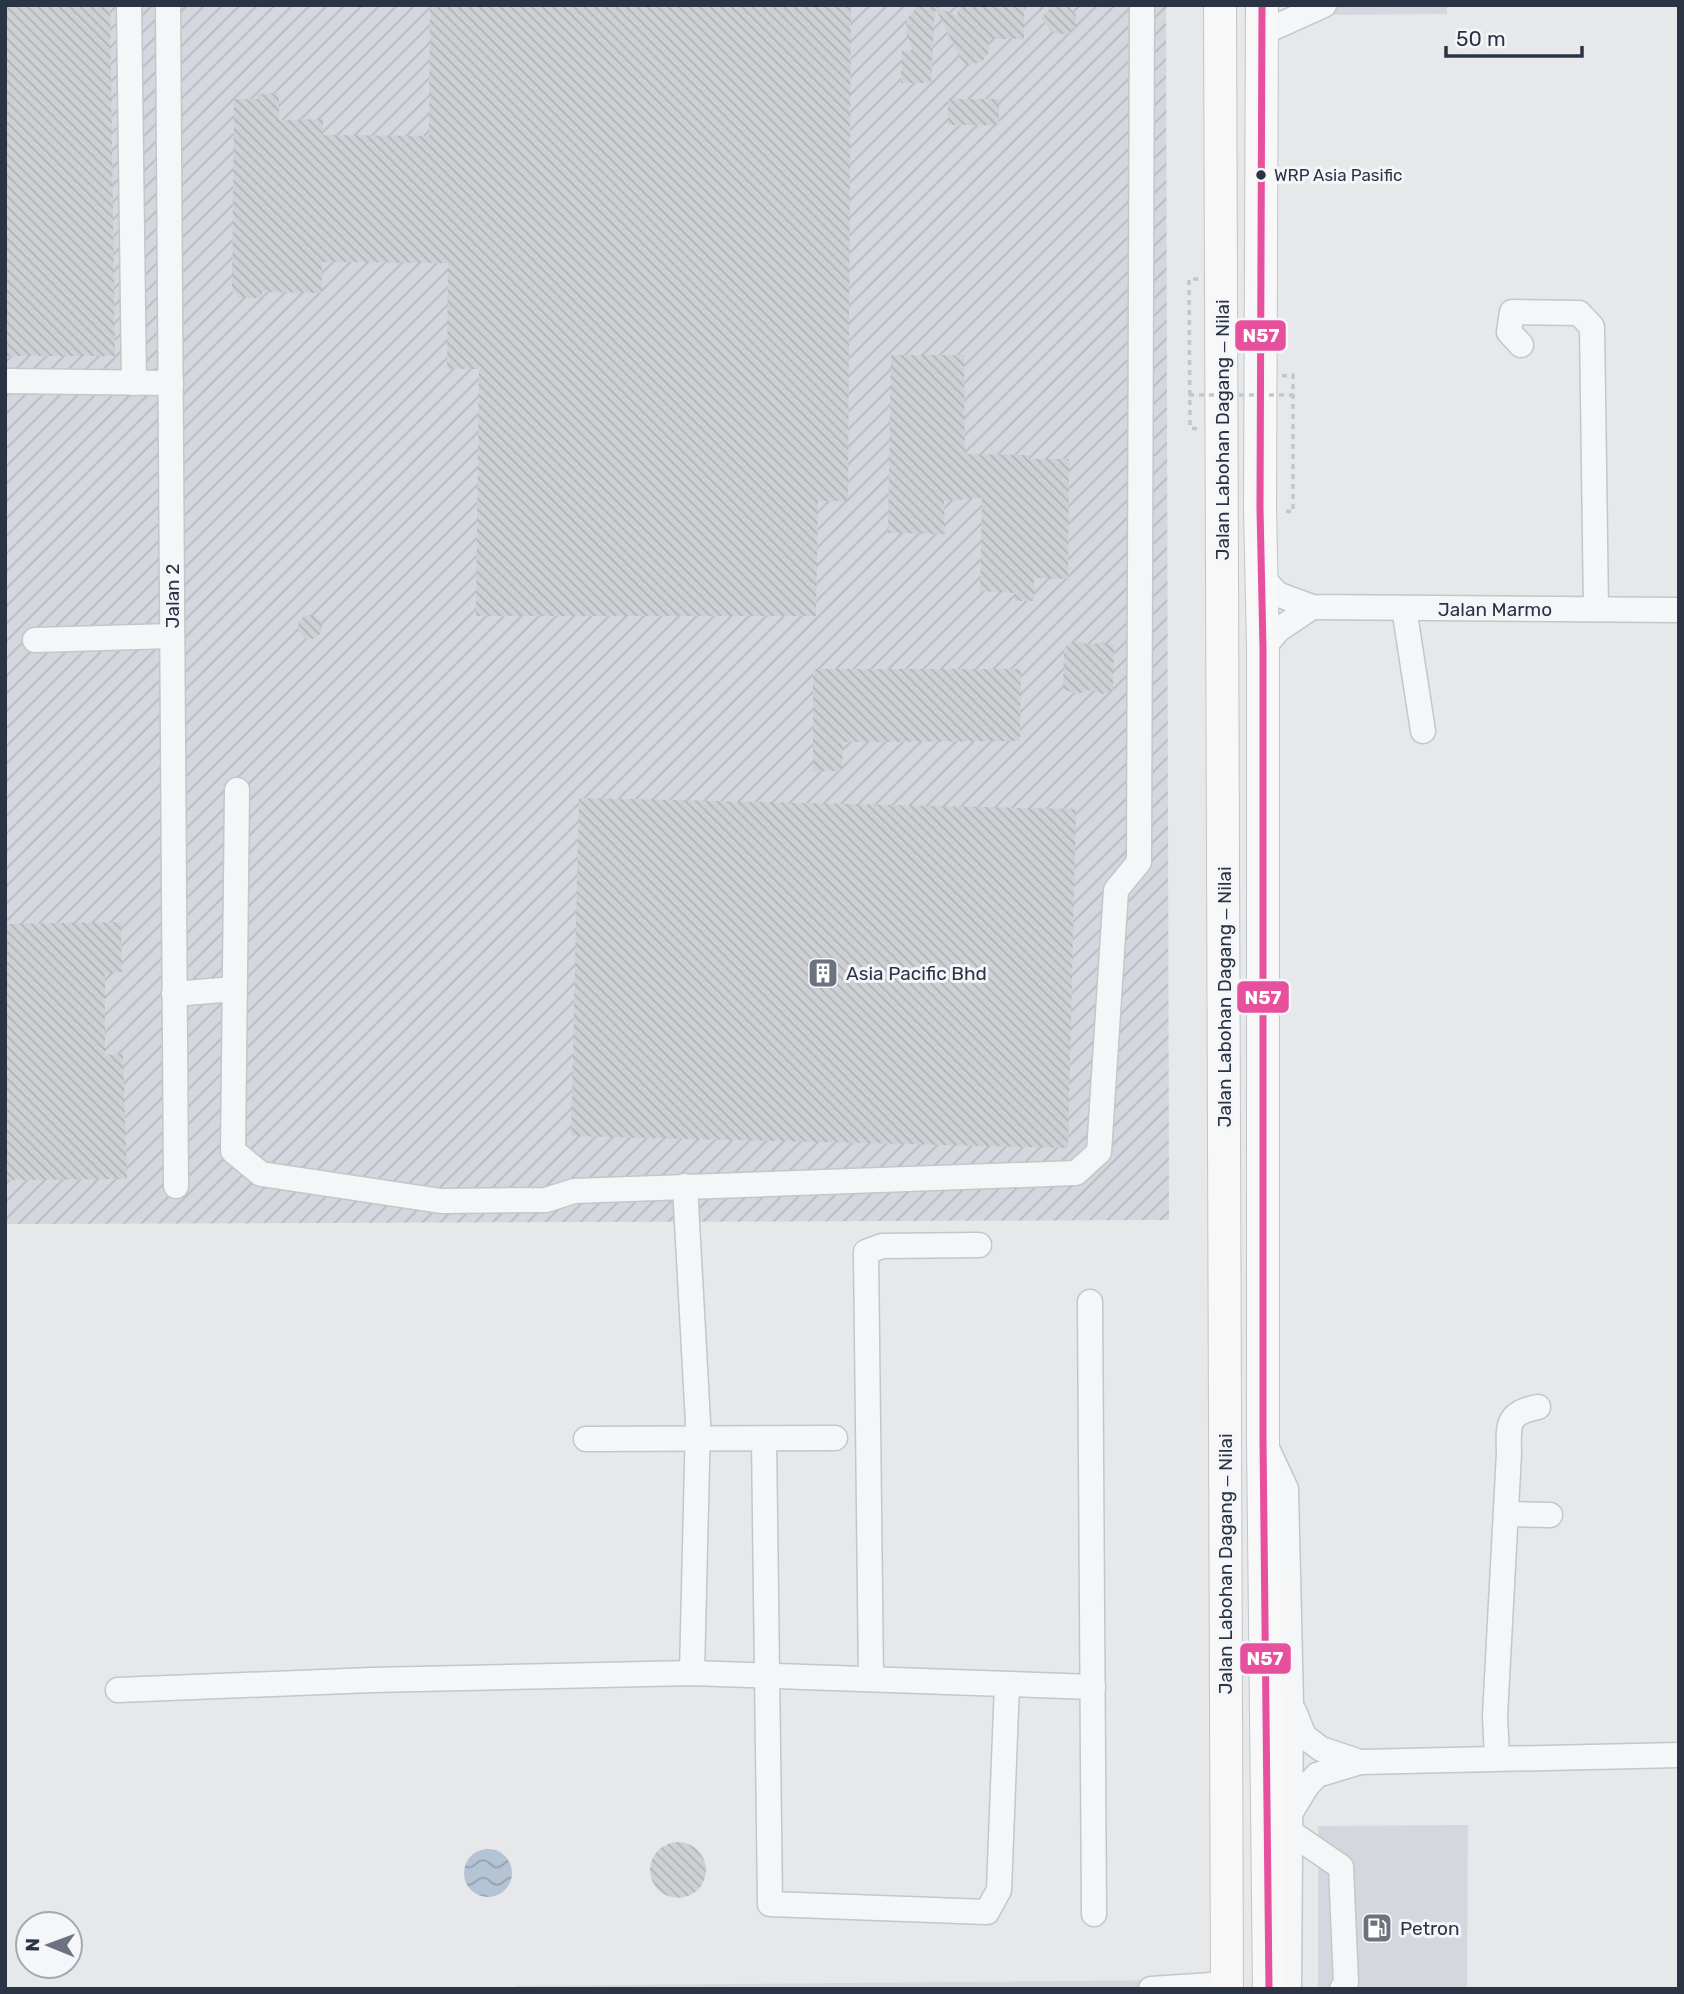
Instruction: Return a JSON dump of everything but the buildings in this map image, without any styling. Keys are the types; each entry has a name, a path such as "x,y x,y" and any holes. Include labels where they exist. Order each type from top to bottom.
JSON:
{"main road":[{"name":"Jalan Labohan Dagang ‒ Nilai","path":"1220,5 1227,1987"},
{"name":"Jalan Labohan Dagang ‒ Nilai","path":"1262,19 1260,508 1263,1439 1269,1989"}],"street":[{"path":"129,5 134,383"},
{"name":"Jalan 2","path":"168,5 176,1186"},
{"path":"237,790 233,1151 261,1174 441,1201 546,1200 574,1191 685,1186 1076,1173 1099,1152 1116,890 1139,862 1142,5"},
{"path":"1262,19 1324,5"},
{"path":"1521,345 1509,332 1512,312 1579,313 1592,327 1596,610"},
{"path":"5,381 171,383"},
{"path":"1262,577 1277,594 1312,607"},
{"path":"1262,648 1278,630 1312,607"},
{"name":"Jalan Marmo","path":"1312,607 1679,610"},
{"path":"1404,608 1423,732"},
{"path":"35,640 172,636"},
{"path":"174,994 234,989"},
{"path":"685,1186 697,1440 692,1673"},
{"path":"871,1679 866,1252 882,1246 979,1245"},
{"path":"1090,1301 1094,1914"},
{"path":"1497,1757 1495,1716 1509,1430 1513,1418 1524,1409 1538,1407"},
{"path":"586,1439 835,1437"},
{"path":"764,1439 770,1904 987,1912 999,1890 1007,1684"},
{"path":"1263,1439 1286,1489 1291,1704 1289,1989"},
{"path":"1506,1514 1550,1515"},
{"path":"118,1690 373,1680 692,1673 1093,1687"},
{"path":"1291,1704 1304,1736 1321,1749 1360,1762"},
{"path":"1290,1823 1306,1787 1317,1775 1360,1762 1679,1755"},
{"path":"1290,1823 1340,1867 1346,1983 1342,1989"},
{"path":"1151,1989 1227,1987"}],"path":[{"path":"1189,279 1189,395 1293,396"},
{"path":"1276,376 1293,375 1293,512"}],"shaded area":[{"path":"5,5 1166,5 1169,1220 5,1224"},
{"path":"1322,5 1447,5 1447,14 1322,15"},
{"path":"1468,1825 1467,1989 1318,1989 1318,1826"},
{"path":"1175,1980 1175,1989 515,1989 515,1986"}],"water":[{"path":"488,1849 505,1856 512,1873 505,1890 488,1897 471,1890 464,1873 471,1856"}],"transit line":[{"name":"N57","path":"1262,5 1260,508 1263,648 1263,1439 1269,1989"}],"place":[{"name":"WRP Asia Pasific","path":"1261,175"},
{"name":"Asia Pacific Bhd","path":"823,973"},
{"name":"Petron","path":"1377,1928"}]}
